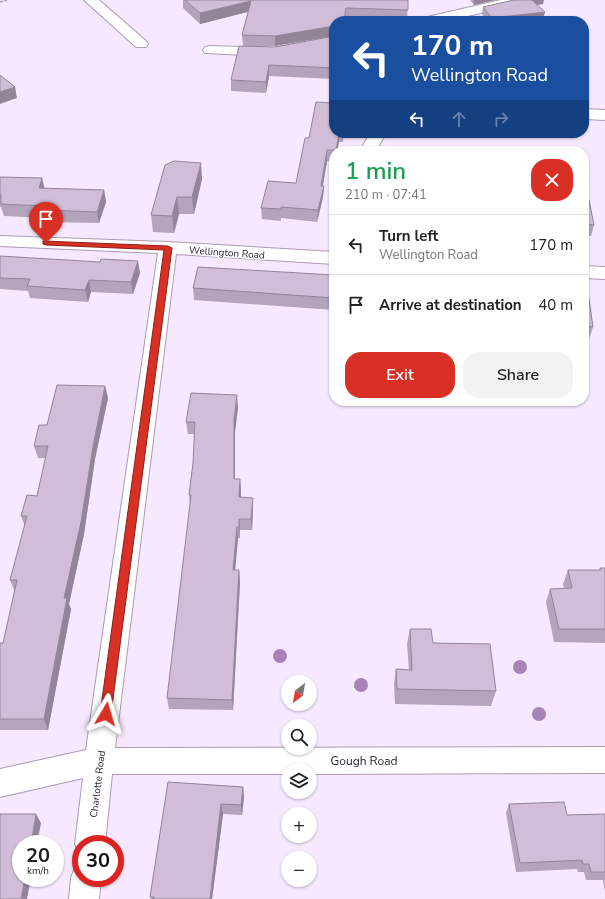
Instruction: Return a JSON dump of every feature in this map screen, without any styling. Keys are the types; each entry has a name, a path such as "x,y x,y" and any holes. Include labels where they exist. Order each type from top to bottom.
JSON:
{"street":[{"path":"91,0 141,44"},
{"path":"450,16 511,2"},
{"path":"210,50 282,51"},
{"path":"589,114 605,115"},
{"name":"Wellington Road","path":"0,241 168,248 329,258"},
{"name":"Charlotte Road","path":"91,835 99,761 168,248"},
{"path":"589,272 605,273"},
{"name":"Gough Road","path":"0,783 99,761 605,760"},
{"path":"84,899 85,887"}],"path":[{"path":"0,2 6,0"}],"building":[{"path":"185,0 408,0 408,10 346,8 345,16 329,16 329,27 275,36 242,35 251,1 200,13"},
{"path":"514,0 532,0 545,12 510,16 490,16 483,7"},
{"path":"329,37 329,68 269,65 266,82 231,80 239,46 275,47"},
{"path":"0,75 15,87 0,92"},
{"path":"316,102 329,103 329,138 338,138 337,146 329,146 329,150 327,150 321,186 324,186 318,210 281,207 281,209 261,208 268,181 296,183 305,138 309,138"},
{"path":"174,161 201,163 192,197 177,197 172,216 151,215 165,165"},
{"path":"0,177 42,178 39,188 104,190 97,212 45,210 46,206 1,204"},
{"path":"589,200 594,225 589,224"},
{"path":"0,256 100,262 101,259 138,261 131,282 89,280 85,290 27,286 30,279 0,278"},
{"path":"198,267 329,275 329,298 193,288"},
{"path":"589,299 593,327 589,327"},
{"path":"57,385 105,386 93,447 81,522 64,598 67,598 44,719 0,719 0,643 3,643 17,580 10,580 27,516 21,516 27,495 37,496 48,446 34,446 39,425 47,425"},
{"path":"191,393 237,395 234,420 234,479 240,479 239,497 253,498 251,519 239,519 239,527 237,527 233,570 239,570 232,700 167,698 191,495 189,495 193,463 195,422 186,422"},
{"path":"600,568 605,568 605,629 559,629 550,589 572,588 568,570 601,570"},
{"path":"410,629 431,629 433,643 490,644 496,691 397,689 396,669 412,670"},
{"path":"168,782 243,787 241,805 221,804 210,899 154,899 154,897 150,897"},
{"path":"564,802 567,815 605,814 605,872 591,872 589,864 583,864 582,860 520,863 509,804"},
{"path":"0,814 36,814 32,835 12,835 12,887 23,887 21,899 0,899"}],"route":[{"path":"46,243 168,248 106,714"}]}
